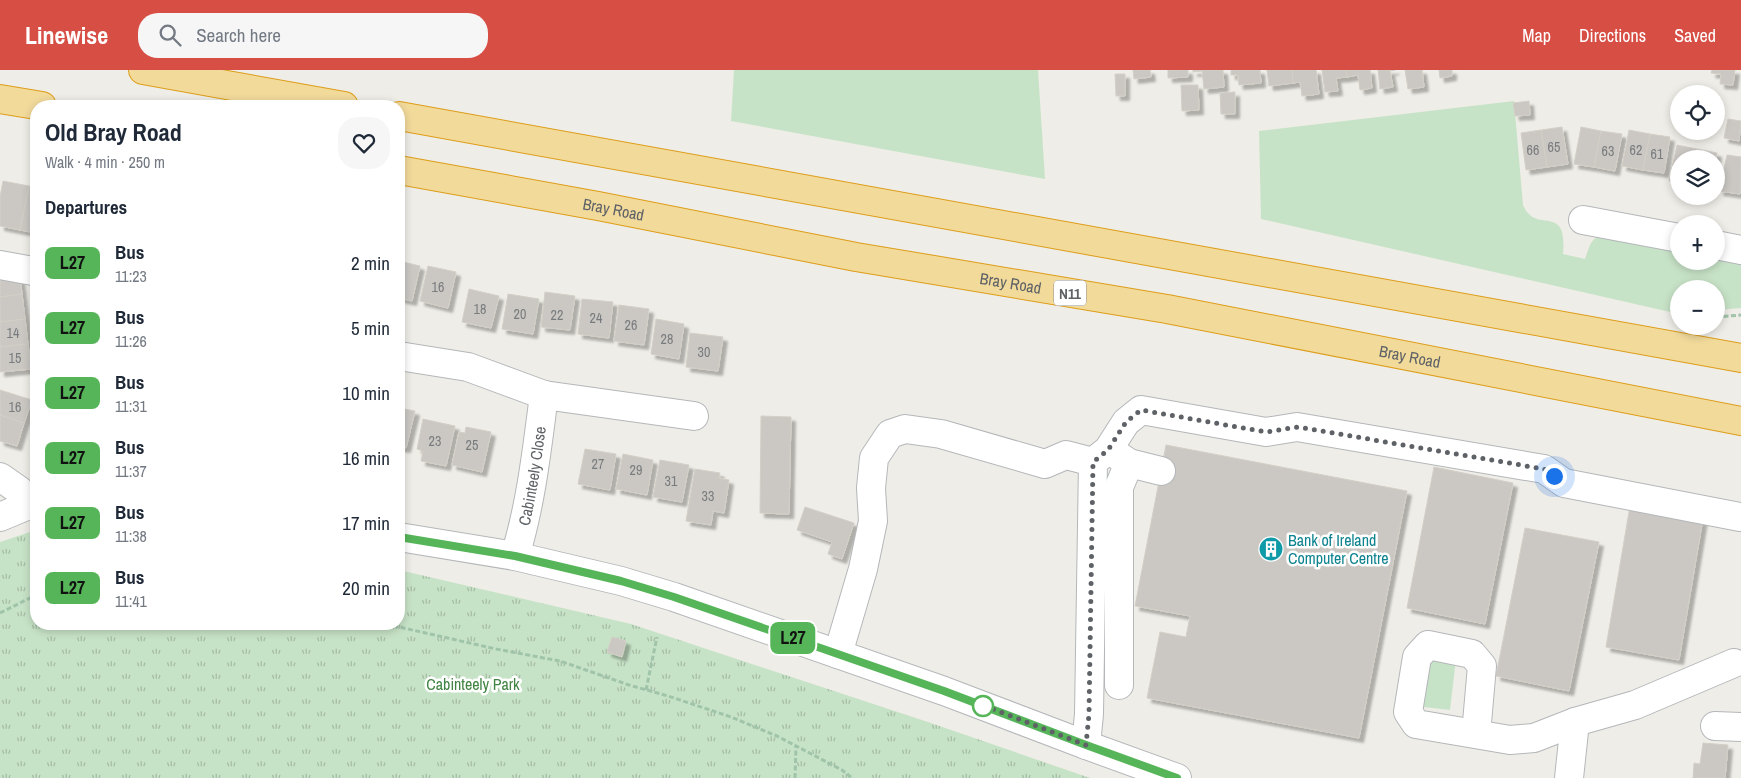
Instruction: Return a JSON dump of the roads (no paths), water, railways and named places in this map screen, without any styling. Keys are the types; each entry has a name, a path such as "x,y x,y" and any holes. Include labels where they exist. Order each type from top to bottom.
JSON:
{"highway":[{"path":"144,70 311,100"},
{"path":"0,99 30,104"},
{"path":"405,117 1741,358"},
{"name":"Bray Road","path":"405,171 598,206 856,257 1166,309 1741,421"}],"street":[{"path":"1583,220 1670,236"},
{"path":"1725,247 1741,250"},
{"path":"0,265 30,270"},
{"path":"405,357 468,367 544,395 694,416"},
{"name":"Cabinteely Close","path":"515,556 522,534 538,446 544,395"},
{"path":"1086,745 1110,458 1126,422 1141,410 1266,432 1298,427 1544,469 1564,483 1740,517"},
{"path":"838,654 863,569 874,521 871,488 874,458 890,434 905,429 940,434 1045,464 1066,455 1110,458 1161,471"},
{"path":"1110,458 1119,487 1119,685"},
{"path":"0,477 20,491 30,501"},
{"path":"0,517 30,505"},
{"path":"405,538 515,556 657,591 944,691 1176,778"},
{"path":"1476,734 1510,740 1534,738 1575,722 1635,705 1734,663"},
{"path":"1568,778 1575,722"}],"place":[{"name":"Bank of Ireland Computer Centre","path":"1271,549"}],"park label":[{"name":"Cabinteely Park","path":"473,684"}]}
